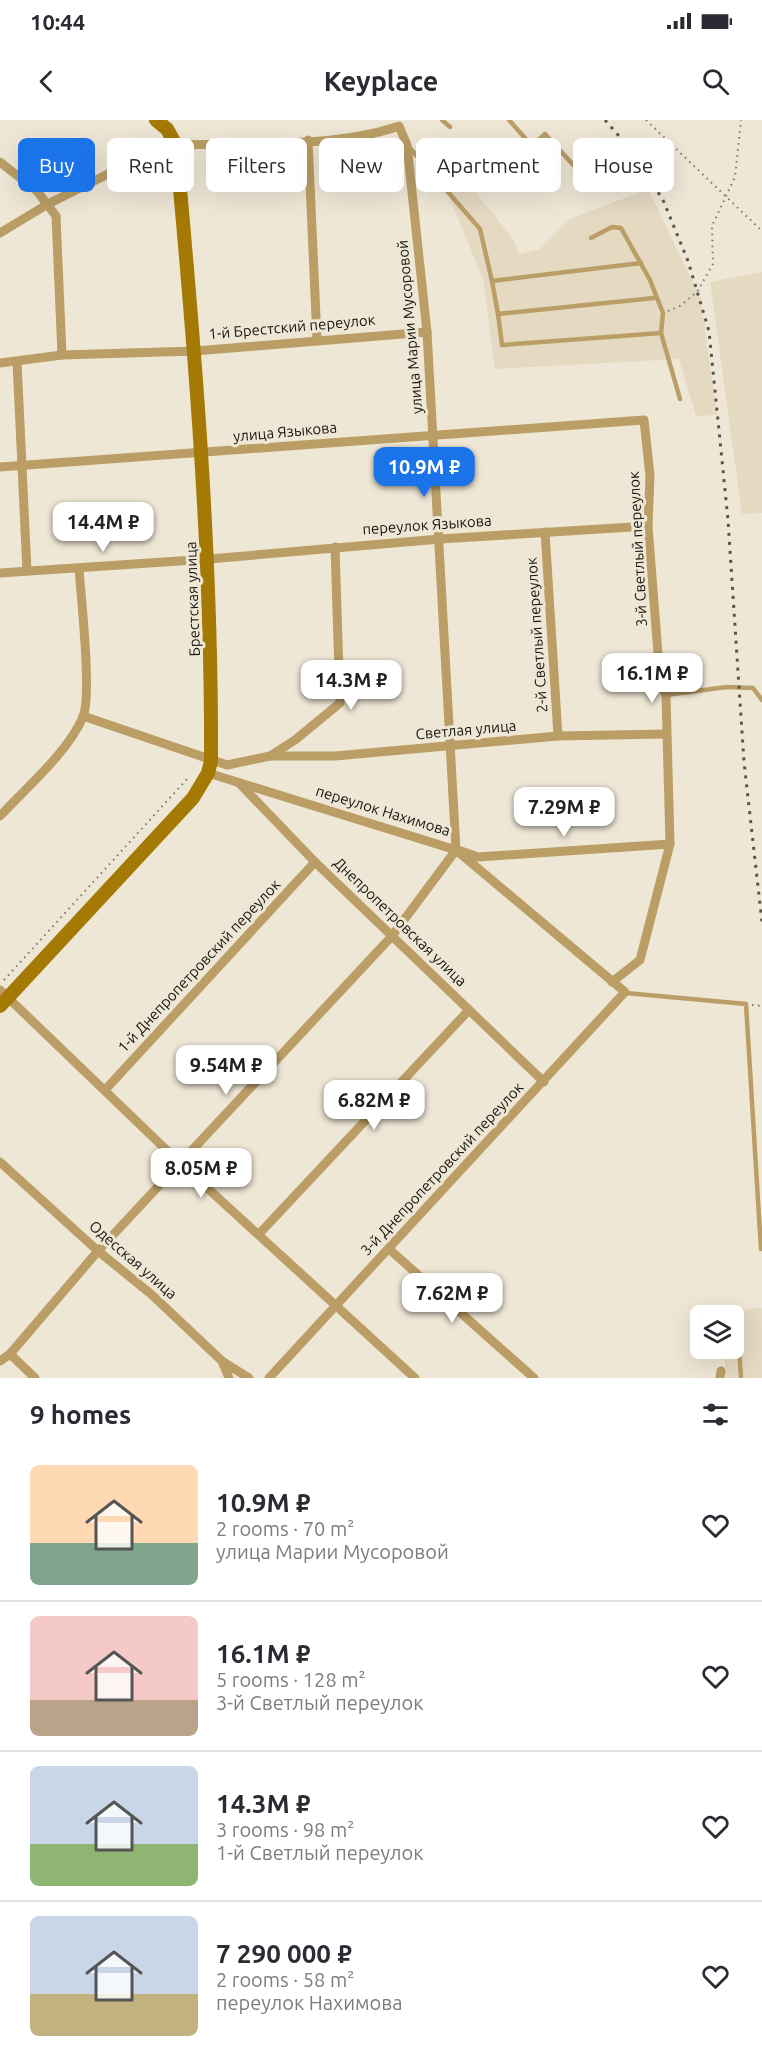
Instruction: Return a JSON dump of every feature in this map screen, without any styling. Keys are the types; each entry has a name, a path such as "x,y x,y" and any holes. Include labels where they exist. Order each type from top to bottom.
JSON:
{"street":[{"name":"Брестская улица","path":"165,123 172,138"},
{"path":"194,144 308,140 377,134 403,123"},
{"name":"улица Марии Мусоровой","path":"403,123 427,332 456,850"},
{"path":"308,140 317,339"},
{"path":"0,162 37,191 56,216 63,355"},
{"path":"0,232 48,204 107,174"},
{"name":"Брестская улица","path":"180,192 195,351 208,560 210,767"},
{"name":"1-й Брестский переулок","path":"0,363 63,355 195,351 317,339 427,332"},
{"path":"17,362 27,571"},
{"name":"улица Языкова","path":"0,467 644,420"},
{"name":"3-й Светлый переулок","path":"612,982 640,960 670,844 665,734 666,695 660,679 648,526 650,476 644,420"},
{"name":"переулок Языкова","path":"0,573 208,560 440,539 648,526"},
{"name":"2-й Светлый переулок","path":"545,532 558,736"},
{"path":"83,716 210,767 270,756 295,740 340,704 335,547"},
{"path":"0,816 69,741 83,716 85,670 79,569"},
{"name":"Светлая улица","path":"270,756 335,756 450,748 558,736 665,734"},
{"path":"210,767 193,798 3,998 415,1378"},
{"name":"переулок Нахимова","path":"210,767 238,782 456,850 612,982"},
{"name":"Днепропетровская улица","path":"238,782 315,862 544,1082"},
{"path":"0,1361 10,1354 98,1251 182,1164 392,936 456,850 477,857 670,844"},
{"name":"1-й Днепропетровский переулок","path":"105,1090 315,862"},
{"path":"612,982 625,992"},
{"name":"3-й Днепропетровский переулок","path":"269,1378 625,992"},
{"path":"259,1234 469,1010"},
{"name":"Одесская улица","path":"0,1162 98,1251 151,1293 222,1361 249,1378"},
{"path":"389,1249 534,1378"},
{"path":"10,1354 35,1378"},
{"path":"222,1361 229,1378"}],"lane":[{"path":"442,120 450,127"},
{"path":"509,120 532,146 545,134 573,165"},
{"path":"407,145 480,229 492,280 502,345 661,333"},
{"path":"591,238 612,227 621,228 641,263 654,298 663,313 661,333 680,399"},
{"path":"492,280 641,263"},
{"path":"498,314 654,298"},
{"path":"666,695 741,687 753,688 762,700"},
{"path":"625,992 746,1004 761,1249"},
{"path":"740,1359 741,1378"}],"path":[{"path":"646,120 762,231"},
{"path":"663,313 680,306 697,292 713,264 712,226 735,177 741,120"},
{"path":"0,985 188,778"}],"shaded area":[{"path":"447,192 475,192 514,240 519,254 540,249 570,219 640,192 649,192 701,299 717,415 696,416 679,359 495,369 483,279"},
{"path":"762,272 762,513 742,514 710,282"},
{"path":"762,1308 762,1378 726,1378 725,1359 744,1359 744,1309"}],"railway":[{"path":"605,120 631,150 663,200 688,261 709,331 728,520 744,762 762,922"}]}
